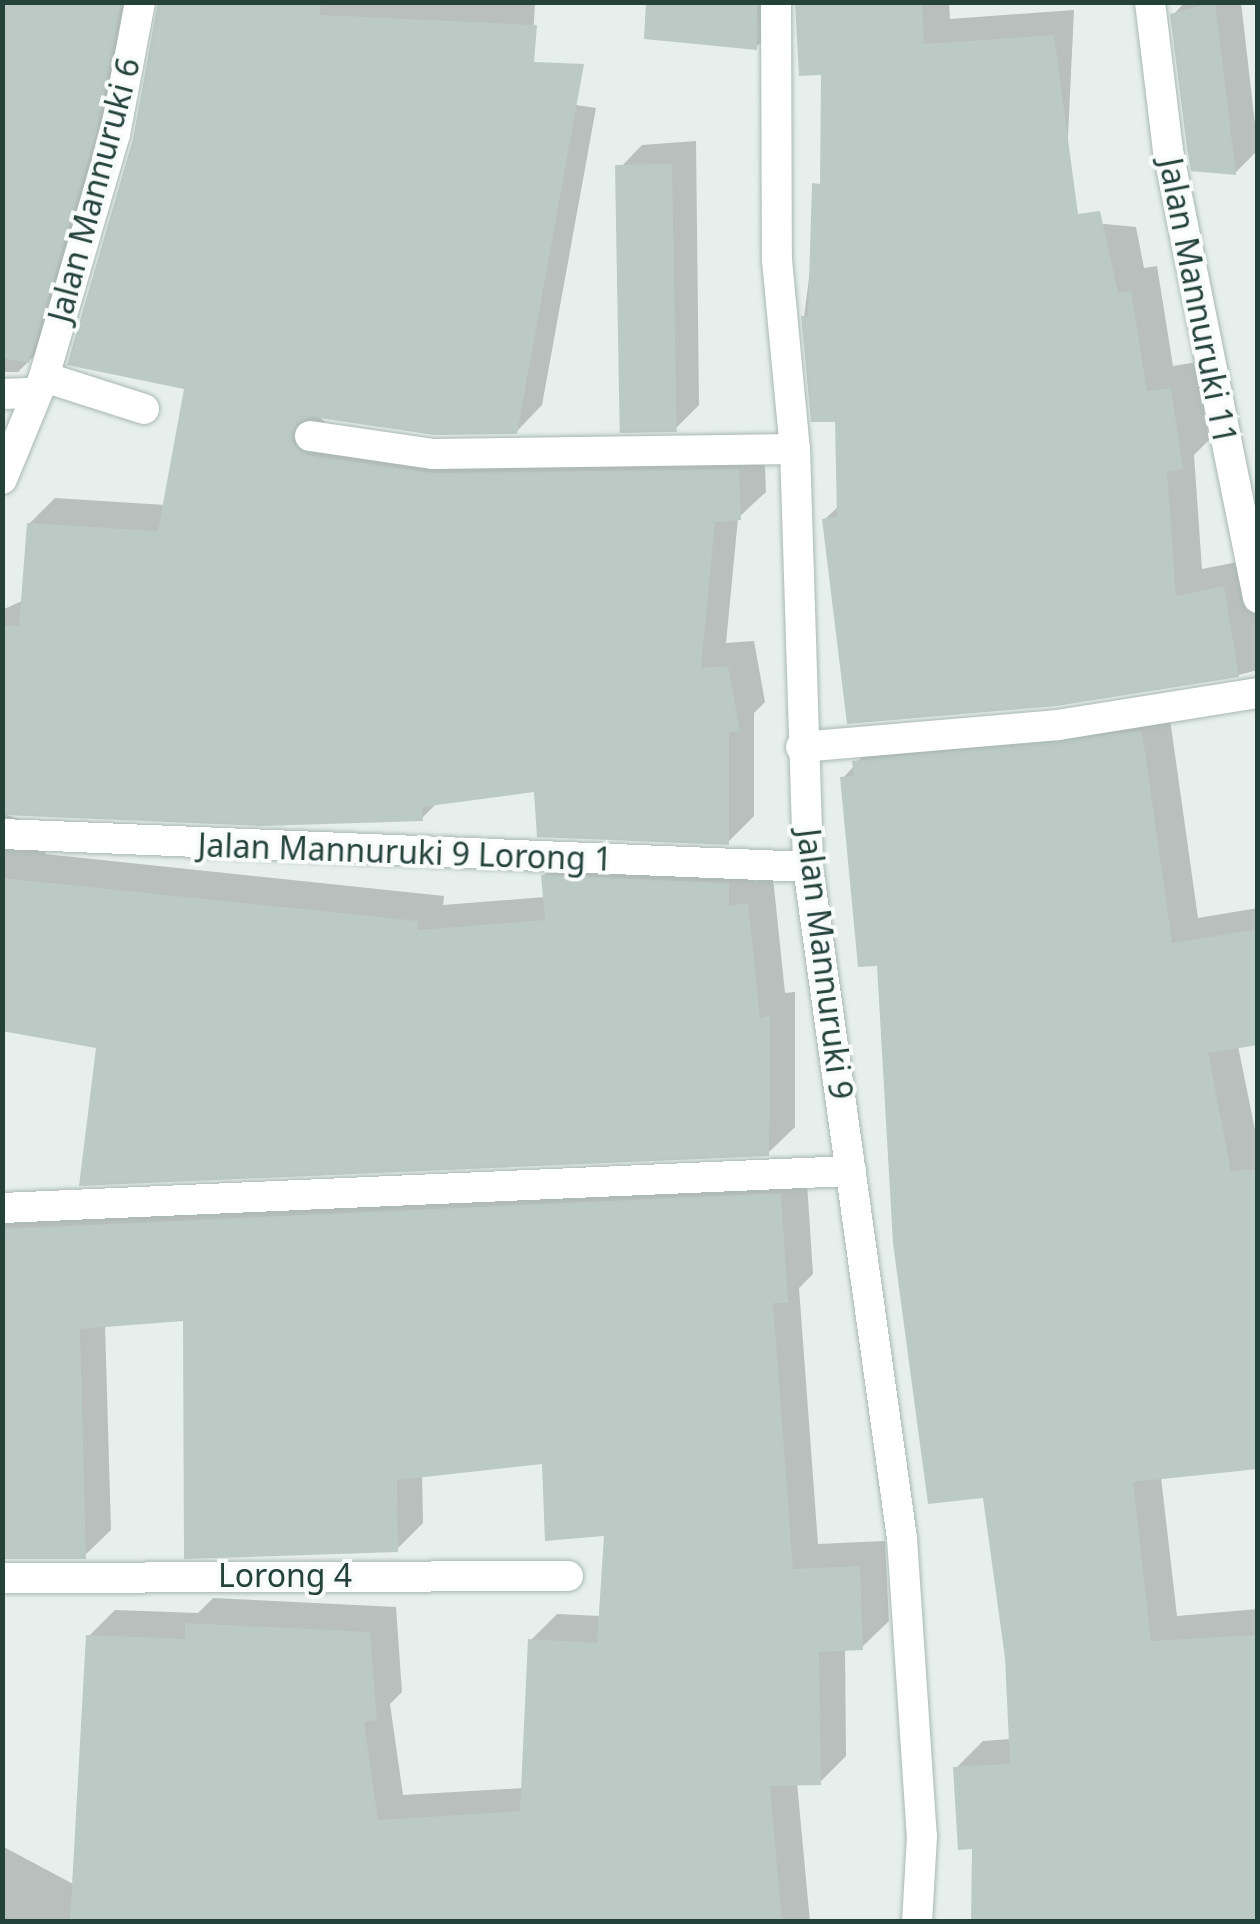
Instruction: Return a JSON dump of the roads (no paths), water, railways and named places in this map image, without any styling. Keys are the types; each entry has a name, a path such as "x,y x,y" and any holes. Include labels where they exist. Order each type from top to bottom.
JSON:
{"street":[{"name":"Jalan Mannuruki 6","path":"2,479 39,385 115,134 140,2"},
{"name":"Jalan Mannuruki 9","path":"776,2 776,260 795,449 801,747 808,867 902,1538 922,1836 917,1922"},
{"name":"Jalan Mannuruki 11","path":"1150,2 1168,150 1258,598"},
{"path":"2,394 39,385 144,409"},
{"path":"310,436 434,454 795,449"},
{"path":"801,747 1058,725 1258,693"},
{"name":"Jalan Mannuruki 9 Lorong 1","path":"2,834 808,867"},
{"path":"2,1208 851,1171"},
{"name":"Lorong 4","path":"2,1578 568,1576"}]}
